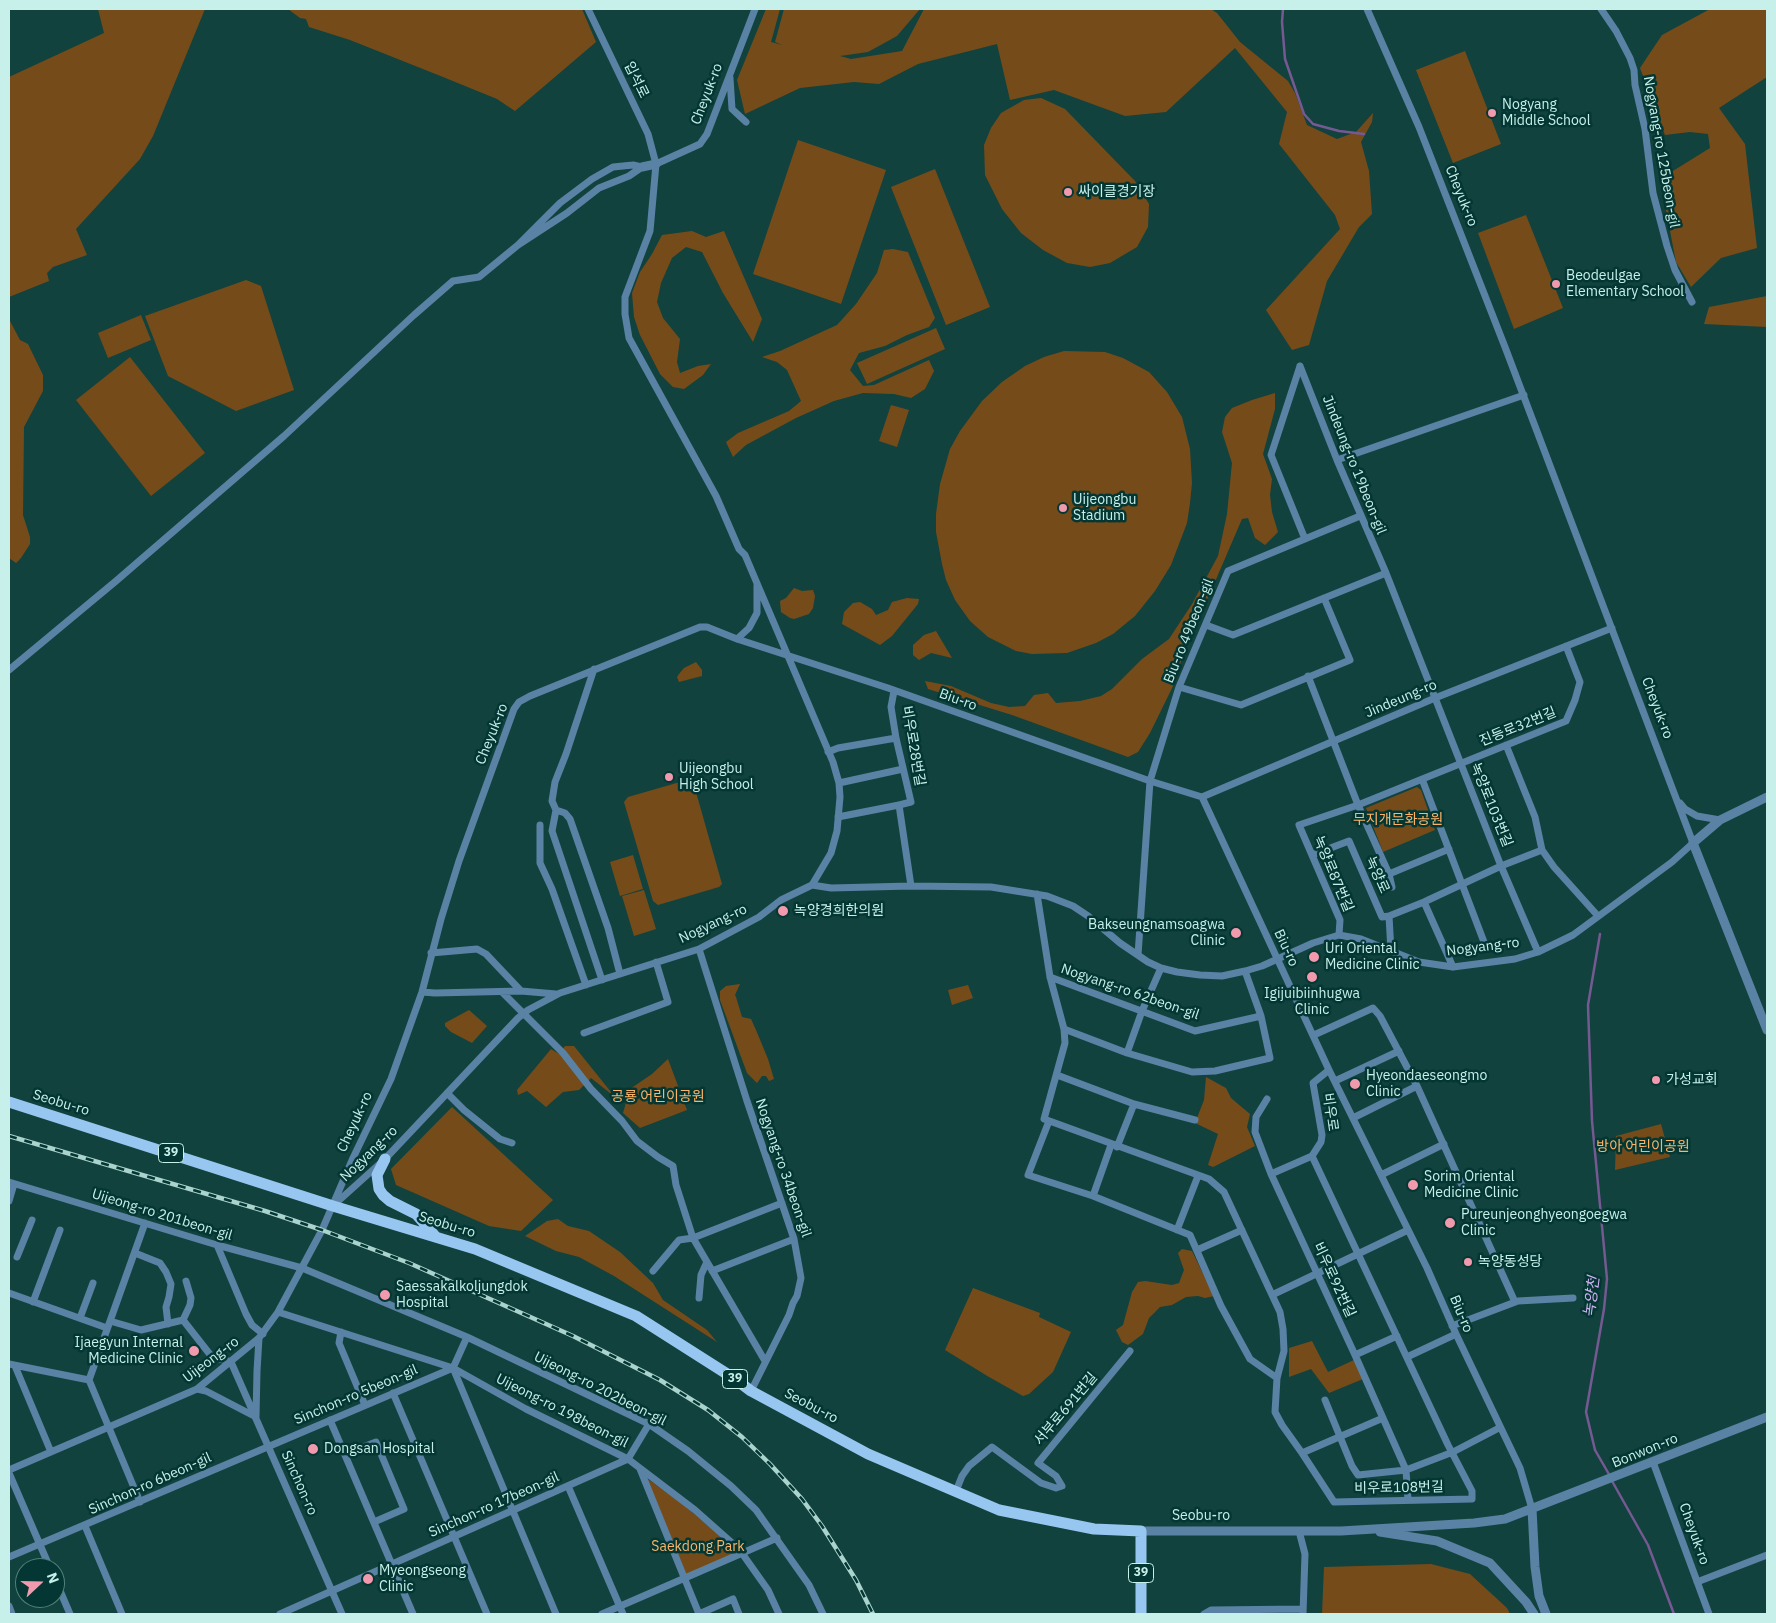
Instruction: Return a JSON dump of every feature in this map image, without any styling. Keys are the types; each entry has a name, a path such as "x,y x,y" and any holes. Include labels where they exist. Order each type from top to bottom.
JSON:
{"main road":[{"name":"Seobu-ro","path":"9,1102 333,1206 475,1249 636,1316 751,1391 868,1454 999,1510 1094,1529 1141,1531"},
{"path":"385,1159 377,1175 382,1195 416,1214 436,1236"},
{"name":"39","path":"1141,1531 1142,1614"}],"street":[{"name":"입석로","path":"588,9 648,134 656,164"},
{"name":"Cheyuk-ro","path":"656,164 700,144 707,134 755,9"},
{"name":"Cheyuk-ro","path":"1367,9 1418,127 1524,395 1676,799 1767,1030"},
{"name":"Nogyang-ro 125beon-gil","path":"1601,9 1616,31 1634,70 1635,84 1645,129 1653,193 1675,270 1692,302"},
{"path":"730,75 732,109 746,122"},
{"path":"518,246 567,213 599,188 629,176 642,167 656,164 650,231 625,297 625,314 629,338 716,496 739,549 745,555 840,783 837,831 831,853 812,885"},
{"path":"9,670 116,581 284,436 414,315 454,282 480,278 518,246 560,203 592,179 613,167 634,165 642,167"},
{"name":"Jindeung-ro 19beon-gil","path":"1305,539 1270,455 1300,366 1360,516 1386,573 1435,698"},
{"path":"1337,460 1524,395"},
{"name":"Biu-ro 49beon-gil","path":"1150,781 1179,687 1228,571 1360,516"},
{"path":"1206,625 1233,635 1386,573"},
{"path":"737,638 750,628 757,613 756,580"},
{"path":"1179,687 1241,705 1350,660 1324,598"},
{"name":"Cheyuk-ro","path":"333,1206 390,1079 422,992 431,953 459,861 514,709 519,702 594,669 700,627 708,627 786,654"},
{"name":"Jindeung-ro","path":"1202,797 1435,698 1612,628"},
{"name":"진등로32번길","path":"1460,763 1566,721 1580,682 1566,646"},
{"name":"Biu-ro","path":"786,654 894,690 1150,781 1202,797 1329,1070 1427,1268 1499,1428 1520,1468 1532,1508"},
{"path":"594,669 555,782 552,801 556,810 552,830 602,980"},
{"path":"1308,676 1358,805 1389,874 1392,887"},
{"name":"비우로28번길","path":"894,690 892,707 896,738 911,802 899,805"},
{"name":"녹양로103번길","path":"1435,698 1501,866 1538,952"},
{"path":"828,752 838,748 896,738"},
{"path":"1506,745 1535,817 1542,850 1554,867 1598,916"},
{"name":"녹양로87번길","path":"1339,935 1340,920 1299,825 1358,805 1460,763"},
{"path":"840,783 904,769"},
{"path":"1422,778 1484,942"},
{"path":"1138,955 1150,781"},
{"name":"Nogyang-ro","path":"333,1206 385,1159 524,1013 556,994 700,949 758,918 781,900 812,885 832,888 911,886 991,887 1037,894 1060,900 1073,906 1120,943 1161,968 1200,975 1222,976 1245,971 1262,966 1313,943 1339,935 1361,939 1419,962 1453,967 1503,961 1538,952 1574,936 1672,862 1720,820 1767,797"},
{"path":"1676,799 1697,816 1720,820"},
{"path":"838,817 899,805 911,886"},
{"path":"556,810 564,813 570,819 608,928 620,974"},
{"path":"540,825 540,864 552,889 586,985"},
{"name":"녹양로","path":"1312,854 1349,841 1382,917 1389,916"},
{"path":"1389,874 1449,850"},
{"name":"녹양로103번길","path":"1389,916 1501,866 1542,850"},
{"name":"Nogyang-ro 62beon-gil","path":"1037,894 1050,977 1064,1029 1065,1043 1044,1119 1049,1121 1028,1175 1093,1196 1190,1235 1221,1306 1250,1359 1277,1378"},
{"path":"1424,902 1453,967"},
{"path":"1389,916 1391,950"},
{"path":"431,953 477,949 486,954 521,991"},
{"name":"Nogyang-ro 34beon-gil","path":"700,949 747,1101 794,1239 801,1278 797,1296 792,1303 789,1315 751,1391"},
{"path":"584,1032 668,1002 656,962"},
{"path":"1126,1052 1161,968"},
{"path":"1064,1029 1126,1052 1192,1072 1215,1071 1270,1058 1261,1016 1245,971"},
{"name":"Nogyang-ro 62beon-gil","path":"1050,977 1195,1031 1261,1016"},
{"path":"422,992 521,991 556,994"},
{"path":"502,992 563,1053 591,1089 622,1121 637,1141 673,1166 676,1185 692,1238 765,1361"},
{"path":"1314,1035 1373,1008 1380,1016 1417,1086 1444,1144 1513,1303"},
{"path":"1335,1081 1399,1051"},
{"name":"비우로","path":"1312,1156 1321,1142 1322,1135 1313,1083 1329,1070"},
{"path":"1057,1075 1134,1104 1194,1120"},
{"path":"1353,1118 1417,1086"},
{"path":"447,1093 464,1110 500,1139 512,1143"},
{"path":"1267,1099 1256,1117 1255,1132 1271,1174 1312,1156 1406,1357 1453,1452"},
{"path":"1093,1196 1134,1104"},
{"path":"1049,1121 1209,1179 1224,1192 1280,1312 1284,1350 1277,1378"},
{"path":"1381,1176 1444,1144"},
{"name":"비우로92번길","path":"1271,1174 1406,1470"},
{"path":"1176,1230 1198,1176"},
{"path":"9,1201 12,1183"},
{"name":"Uijeong-ro 201beon-gil","path":"12,1183 217,1245 302,1268"},
{"path":"653,1271 679,1240 692,1238 782,1203"},
{"name":"Uijeong-ro","path":"9,1472 197,1389 231,1362 261,1336 278,1312 333,1206"},
{"path":"17,1257 32,1220"},
{"path":"140,1502 89,1380 145,1223"},
{"path":"33,1302 60,1230"},
{"path":"1197,1250 1242,1230"},
{"path":"1272,1295 1408,1230"},
{"path":"712,1271 794,1239"},
{"path":"197,1389 206,1391 256,1417 256,1371 261,1336 246,1314 217,1245"},
{"path":"135,1253 160,1263 166,1272 171,1284 170,1297 166,1307 168,1324"},
{"path":"699,1298 701,1275 706,1264"},
{"name":"Uijeong-ro 202beon-gil","path":"302,1268 468,1337 649,1424 688,1451 731,1486 756,1510 809,1584 823,1614"},
{"path":"183,1320 191,1298 186,1281"},
{"path":"80,1318 93,1283"},
{"path":"9,1293 80,1318 141,1330 183,1320"},
{"path":"1452,1326 1513,1303 1573,1298"},
{"name":"Uijeong-ro 198beon-gil","path":"278,1312 453,1368 526,1409 628,1459 695,1510 742,1553 768,1590 779,1614"},
{"path":"183,1320 212,1357 231,1362"},
{"path":"341,1332 339,1343 365,1405"},
{"path":"1406,1357 1456,1334"},
{"path":"1355,1355 1397,1336"},
{"path":"468,1337 453,1368 556,1614"},
{"name":"서부로691번길","path":"956,1491 962,1476 969,1466 992,1447 1041,1484 1056,1488 1062,1486 1056,1476 1038,1463 1130,1351"},
{"name":"Sinchon-ro","path":"231,1362 342,1614"},
{"path":"12,1365 89,1380"},
{"path":"12,1365 51,1452"},
{"name":"Sinchon-ro 5beon-gil","path":"269,1446 453,1368"},
{"name":"비우로108번길","path":"1277,1378 1275,1412 1334,1502 1472,1499 1472,1490 1453,1452"},
{"path":"393,1393 486,1614"},
{"name":"비우로108번길","path":"1325,1400 1352,1466 1358,1475 1406,1470 1453,1452 1499,1428"},
{"name":"Bonwon-ro","path":"1532,1508 1632,1471 1767,1417"},
{"path":"1302,1454 1383,1418"},
{"path":"330,1420 414,1614"},
{"path":"628,1459 649,1424"},
{"path":"344,1454 376,1442 404,1508 374,1522"},
{"name":"Sinchon-ro 6beon-gil","path":"9,1558 269,1446"},
{"name":"Sinchon-ro 17beon-gil","path":"280,1614 628,1459"},
{"name":"Cheyuk-ro","path":"1653,1462 1709,1614"},
{"path":"639,1468 699,1614 733,1599 740,1614"},
{"path":"1406,1470 1408,1500"},
{"path":"9,1472 46,1558"},
{"path":"568,1486 623,1614"},
{"path":"1532,1508 1535,1568 1539,1596 1546,1614"},
{"name":"Seobu-ro","path":"1141,1531 1299,1531 1474,1523 1505,1519 1532,1508"},
{"path":"85,1526 122,1614"},
{"path":"1363,1529 1437,1541 1490,1562 1526,1602 1534,1614"},
{"path":"1204,1614 1211,1610 1303,1611 1305,1554 1299,1531"},
{"path":"602,1614 777,1538"},
{"path":"1697,1582 1767,1554"},
{"path":"65,1602 70,1614"},
{"path":"9,1606 12,1614"}],"green space":[{"path":"98,9 205,9 153,136 140,159 76,229 87,255 53,267 47,273 49,281 9,297 9,77 104,33"},
{"path":"288,9 582,9 596,42 515,111 497,99 350,40 309,27 306,19 300,18"},
{"path":"766,9 780,9 771,42 782,45 775,42 784,9 920,9 897,36 868,52 840,56 851,59 902,51 924,9 1211,9 1217,13 1240,42 1288,81 1295,93 1307,125 1337,139 1356,132 1373,113 1372,122 1361,142 1369,171 1372,214 1359,227 1327,281 1309,345 1292,350 1266,310 1340,229 1335,215 1279,144 1287,112 1235,48 1166,112 1125,116 1054,90 1010,100 997,44 918,64 879,84 854,82 800,88 745,114 737,80"},
{"path":"1710,9 1767,9 1767,77 1719,108 1745,144 1757,248 1721,258 1691,287 1676,262 1660,179 1710,148 1708,134 1690,132 1665,135 1640,68 1662,35"},
{"path":"1465,51 1501,144 1453,163 1416,70"},
{"name":"싸이클경기장","path":"1041,98 1065,109 1135,181 1149,204 1148,227 1137,247 1110,263 1090,267 1067,263 1043,250 1021,233 1002,209 985,175 984,145 991,128 1001,113 1024,100"},
{"path":"798,140 886,170 841,304 753,274"},
{"path":"935,169 990,307 946,325 891,187"},
{"path":"1526,215 1563,308 1514,329 1478,233"},
{"path":"692,231 706,237 724,231 762,319 753,342 723,293 702,252 686,247 672,258 661,283 657,302 663,318 680,339 677,362 680,373 698,366 711,364 703,375 684,389 673,387 660,374 640,335 634,317 632,293 640,272 662,235"},
{"path":"893,249 908,252 935,318 929,327 885,346 859,353 850,370 863,386 874,385 929,360 934,371 925,389 911,398 894,394 863,393 834,401 796,418 746,445 733,457 726,442 738,433 789,411 801,401 787,370 777,362 762,357 780,351 837,325 856,304 877,273 884,250"},
{"path":"246,280 261,286 294,390 236,411 168,376 145,316"},
{"path":"1767,296 1767,327 1704,324 1709,307"},
{"path":"141,315 151,340 108,358 98,333"},
{"path":"9,319 20,340 28,344 43,375 43,391 24,427 23,515 30,537 30,544 16,563 9,558"},
{"path":"936,328 945,349 867,384 857,363"},
{"name":"Uijeongbu Stadium","path":"1064,351 1105,352 1123,358 1149,372 1167,392 1182,417 1190,449 1192,483 1190,503 1187,523 1171,565 1155,591 1135,616 1113,634 1096,643 1067,653 1032,654 1016,651 988,637 970,621 955,600 946,580 942,564 936,532 936,514 940,484 950,449 960,431 982,401 1002,382 1025,366 1044,357"},
{"path":"130,357 205,453 151,496 76,400"},
{"path":"1275,393 1275,409 1263,454 1272,479 1270,495 1272,512 1278,532 1265,545 1255,538 1248,518 1242,519 1208,598 1196,617 1185,646 1176,680 1150,733 1138,752 1128,757 1012,715 928,689 925,681 951,686 991,703 1009,707 1025,706 1034,695 1048,693 1056,703 1080,701 1101,696 1112,689 1142,659 1169,639 1192,604 1218,556 1227,514 1232,463 1222,432 1225,417 1232,408"},
{"path":"891,405 909,410 897,447 879,441"},
{"path":"794,588 802,591 813,590 815,596 813,608 809,614 794,619 781,612 780,601 786,598"},
{"path":"907,598 919,599 918,604 892,636 880,645 842,624 844,612 853,603 860,602 872,609 876,615 888,610 892,602"},
{"path":"936,631 952,658 931,653 919,660 913,655 913,645 924,635"},
{"path":"696,662 702,670 702,676 679,682 677,677 684,668"},
{"path":"687,780 694,785 722,884 719,887 658,905 653,901 624,802 628,797"},
{"name":"무지개문화공원","path":"1417,787 1421,790 1435,830 1383,852 1366,808"},
{"path":"633,855 643,889 620,896 610,862"},
{"path":"644,890 656,929 634,936 622,896"},
{"path":"740,984 735,995 742,1017 751,1019 768,1059 774,1079 769,1081 766,1076 762,1076 757,1083 747,1073 720,1000 720,991 726,986"},
{"path":"968,985 973,998 952,1005 948,990"},
{"path":"469,1010 487,1026 472,1043 451,1032 445,1026 445,1023"},
{"path":"565,1046 574,1046 615,1097 591,1078 579,1090 563,1092 546,1107 527,1091 518,1095 517,1090 551,1049 559,1054"},
{"name":"공룡 어린이공원","path":"668,1059 687,1110 640,1128 623,1113 630,1089 652,1074"},
{"path":"1206,1077 1226,1088 1231,1098 1250,1114 1247,1127 1255,1146 1213,1167 1208,1165 1218,1134 1195,1123 1204,1100"},
{"path":"452,1107 553,1200 521,1231 489,1226 396,1185 391,1169"},
{"name":"방아 어린이공원","path":"1661,1124 1670,1157 1615,1170 1616,1136"},
{"path":"558,1219 568,1226 589,1231 620,1252 653,1283 663,1300 707,1330 717,1342 614,1276 579,1257 556,1251 525,1236 547,1221"},
{"path":"1182,1249 1192,1251 1214,1296 1205,1298 1198,1296 1186,1297 1172,1305 1160,1307 1149,1318 1143,1334 1128,1345 1122,1342 1116,1330 1123,1325 1132,1292 1138,1282 1145,1281 1172,1285 1179,1283 1184,1270 1178,1253"},
{"path":"973,1288 1040,1313 1039,1317 1071,1332 1053,1372 1029,1394 1023,1396 945,1350"},
{"path":"1312,1341 1328,1372 1354,1360 1363,1379 1329,1393 1311,1369 1289,1377 1289,1348"},
{"name":"Saekdong Park","path":"645,1477 679,1501 738,1554 686,1575"},
{"path":"1431,1564 1470,1574 1507,1608 1510,1614 1322,1614 1324,1567"}],"waterway":[{"path":"1283,9 1282,22 1285,59 1304,114 1313,124 1339,131 1364,134"},
{"name":"녹양천","path":"1600,934 1588,1005 1592,1121 1607,1279 1604,1309 1586,1412 1595,1450 1610,1476"},
{"name":"녹양천","path":"1612,1481 1648,1545 1674,1614"}],"railway":[{"path":"9,1136 265,1211 322,1230 409,1263 573,1336 660,1380 708,1410 742,1437 802,1499 822,1526 856,1580 873,1614"}],"place":[{"name":"Nogyang Middle School","path":"1492,113"},
{"name":"싸이클경기장","path":"1068,192"},
{"name":"Beodeulgae Elementary School","path":"1556,284"},
{"name":"Uijeongbu Stadium","path":"1063,508"},
{"name":"Uijeongbu High School","path":"669,777"},
{"name":"녹양경희한의원","path":"783,911"},
{"name":"Bakseungnamsoagwa Clinic","path":"1236,933"},
{"name":"Uri Oriental Medicine Clinic","path":"1314,957"},
{"name":"Igijuibiinhugwa Clinic","path":"1312,977"},
{"name":"가성교회","path":"1656,1080"},
{"name":"Hyeondaeseongmo Clinic","path":"1355,1084"},
{"name":"Sorim Oriental Medicine Clinic","path":"1413,1185"},
{"name":"Pureunjeonghyeongoegwa Clinic","path":"1450,1223"},
{"name":"녹양동성당","path":"1468,1262"},
{"name":"Saessakalkoljungdok Hospital","path":"385,1295"},
{"name":"Ijaegyun Internal Medicine Clinic","path":"194,1351"},
{"name":"Dongsan Hospital","path":"313,1449"},
{"name":"Myeongseong Clinic","path":"368,1579"}]}
